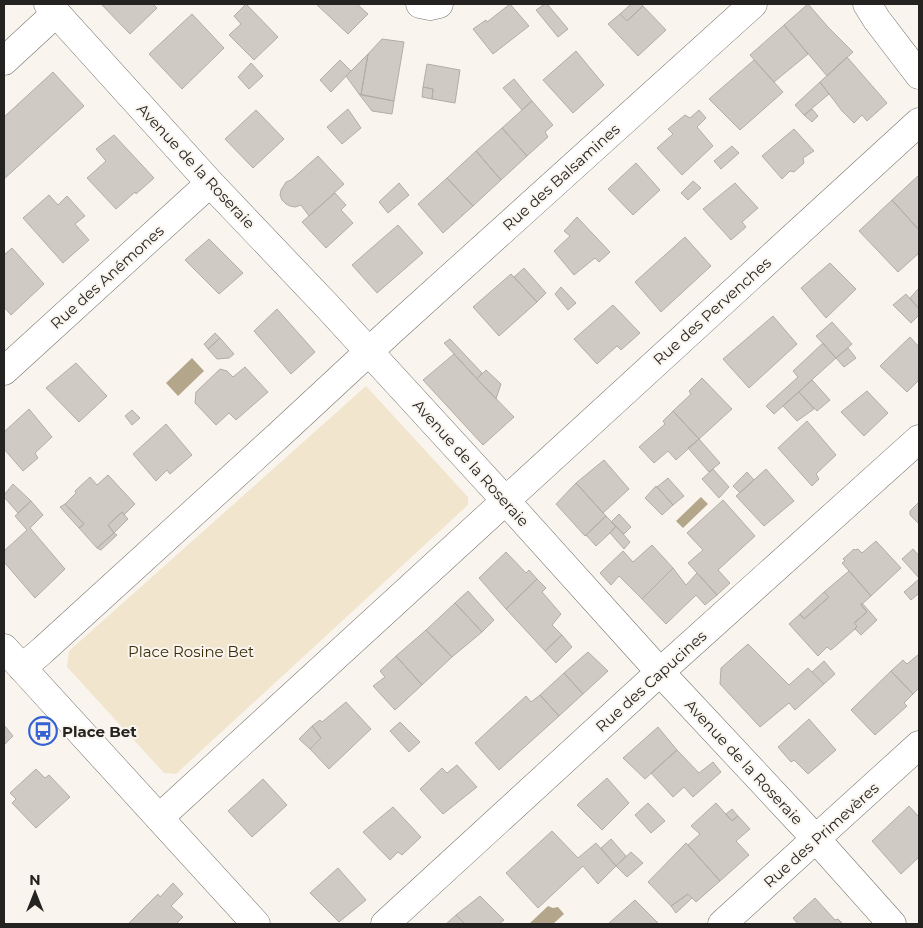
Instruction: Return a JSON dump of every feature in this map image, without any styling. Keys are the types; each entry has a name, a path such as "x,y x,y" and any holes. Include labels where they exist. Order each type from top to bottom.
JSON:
{"street":[{"path":"420,4 430,6 439,4"},
{"name":"Rue des Balsamines","path":"369,351 753,4"},
{"path":"868,4 877,20 919,75"},
{"path":"4,60 52,8"},
{"name":"Avenue de la Roseraie","path":"52,8 210,183 369,351 892,924"},
{"name":"Rue des Pervenches","path":"505,500 919,122"},
{"name":"Rue des Anémones","path":"4,371 210,183"},
{"path":"256,924 13,658 43,650 259,454 369,351"},
{"name":"Rue des Capucines","path":"385,924 660,672 919,439"},
{"path":"159,818 505,500"},
{"name":"Rue des Primevères","path":"722,924 919,746"}],"green space":[{"name":"Place Rosine Bet","path":"366,386 468,497 468,505 176,774 164,773 67,667 69,651"}],"shaded area":[{"path":"192,358 204,371 178,396 166,383"},
{"path":"701,497 708,504 683,528 676,521"},
{"path":"548,906 558,907 564,914 553,924 529,924"}],"building":[{"path":"101,4 153,4 157,8 130,34"},
{"path":"246,4 278,37 254,60 229,35 241,24 234,16"},
{"path":"316,4 357,4 368,14 348,34"},
{"path":"510,4 529,26 493,54 473,29 486,20 487,22"},
{"path":"545,4 568,29 558,37 536,10"},
{"path":"631,4 641,4 643,6 627,21 620,14"},
{"path":"808,4 853,52 827,76 784,25"},
{"path":"643,6 666,30 638,56 608,24 620,14 627,21"},
{"path":"192,14 224,48 182,89 149,54"},
{"path":"784,25 808,54 774,82 750,55"},
{"path":"382,39 404,42 394,101 361,95 368,54"},
{"path":"576,51 604,85 573,113 543,80"},
{"path":"368,54 361,95 346,76"},
{"path":"847,57 887,103 867,121 862,115 854,123 842,111 820,82"},
{"path":"340,60 351,71 331,92 320,80"},
{"path":"754,60 783,92 740,130 709,99"},
{"path":"251,63 263,76 249,89 238,77"},
{"path":"427,64 460,70 455,103 432,99 433,89 423,87"},
{"path":"53,72 84,106 4,179 4,117"},
{"path":"514,79 532,101 522,110 503,88"},
{"path":"820,82 829,94 804,115 795,105"},
{"path":"423,87 433,89 432,99 422,97"},
{"path":"359,94 394,101 392,114 372,111"},
{"path":"532,101 553,125 545,132 548,137 527,156 502,128"},
{"path":"348,109 361,128 342,144 327,127"},
{"path":"812,109 818,116 812,122 804,115"},
{"path":"256,110 284,139 253,168 225,139"},
{"path":"699,110 706,118 697,127 713,146 682,175 657,148 673,134 668,129 685,115 690,118"},
{"path":"502,128 527,156 501,180 476,151"},
{"path":"794,129 814,151 803,158 804,163 794,172 790,171 782,179 762,156"},
{"path":"114,135 154,178 116,209 87,178 106,161 96,149"},
{"path":"732,146 739,153 721,169 714,161"},
{"path":"476,151 501,180 473,206 447,178"},
{"path":"318,156 344,184 309,216 301,205 290,206 282,200 280,195 286,182 291,180"},
{"path":"636,163 660,190 633,215 608,189"},
{"path":"919,175 919,230 892,200"},
{"path":"447,178 473,206 443,233 418,204"},
{"path":"693,181 701,188 688,200 681,193"},
{"path":"399,183 409,195 388,213 379,202"},
{"path":"735,183 758,208 742,222 746,227 731,240 703,209"},
{"path":"335,193 346,205 341,210 353,223 326,248 302,222"},
{"path":"49,195 58,205 67,196 85,216 75,224 89,240 63,263 23,218"},
{"path":"892,200 919,230 919,253 898,272 859,231"},
{"path":"577,217 610,252 599,262 595,258 574,275 554,251 570,236 564,231"},
{"path":"398,225 423,253 377,293 352,265"},
{"path":"685,237 711,266 661,312 635,282"},
{"path":"209,239 243,273 219,294 185,260"},
{"path":"12,248 44,284 11,315 4,307 4,255"},
{"path":"830,263 856,289 826,318 801,288"},
{"path":"524,268 546,293 537,302 514,277"},
{"path":"511,274 537,302 499,336 473,307"},
{"path":"561,287 576,303 568,310 555,294"},
{"path":"919,288 919,309 910,298"},
{"path":"906,294 919,309 919,315 911,323 893,305"},
{"path":"613,305 640,333 621,350 617,346 597,364 574,339"},
{"path":"277,309 315,352 291,374 254,331"},
{"path":"773,316 797,344 749,388 723,359"},
{"path":"832,322 852,344 836,358 816,336"},
{"path":"215,333 220,338 208,349 204,344"},
{"path":"910,337 919,347 919,380 907,392 880,366"},
{"path":"220,338 234,354 229,358 217,359 208,349"},
{"path":"450,339 482,373 477,379 444,343"},
{"path":"823,343 836,358 774,414 766,406 798,377 793,371"},
{"path":"848,348 856,358 844,367 836,358"},
{"path":"454,354 514,417 483,445 423,380"},
{"path":"76,363 107,396 79,422 46,388"},
{"path":"245,367 268,392 236,420 229,413 216,425 195,403 196,392 220,369 227,371 233,377"},
{"path":"486,370 501,384 496,399 477,379"},
{"path":"702,378 732,409 699,439 673,411 691,394 689,391"},
{"path":"812,380 830,400 817,411 799,392"},
{"path":"867,391 888,413 864,436 841,412"},
{"path":"799,392 814,409 797,421 783,406"},
{"path":"29,409 52,437 35,453 38,458 23,471 4,449 4,432"},
{"path":"132,410 140,418 132,425 125,416"},
{"path":"673,411 699,439 676,460 668,451 654,463 639,447 665,424 663,421"},
{"path":"807,421 836,455 816,474 819,479 812,486 778,448"},
{"path":"166,424 192,455 170,474 167,470 156,481 133,454"},
{"path":"699,439 720,463 709,472 688,448"},
{"path":"604,460 629,489 603,513 576,483"},
{"path":"713,469 729,487 719,498 702,479"},
{"path":"766,469 794,501 764,526 736,496"},
{"path":"747,472 754,480 740,493 733,486"},
{"path":"108,475 135,504 124,515 122,512 108,525 114,533 97,548 79,528 84,524 65,504 90,477 97,485"},
{"path":"668,478 684,496 673,505 657,487"},
{"path":"576,483 606,516 585,536 556,504"},
{"path":"13,484 31,501 18,513 4,497"},
{"path":"656,486 673,505 662,515 645,498"},
{"path":"723,500 755,536 718,570 730,583 717,595 688,563 703,550 687,533"},
{"path":"31,501 43,515 30,528 65,569 35,598 4,562 4,551 27,530 15,516"},
{"path":"919,502 919,524 910,515 910,511"},
{"path":"65,504 84,524 79,528 60,507"},
{"path":"122,512 128,519 114,533 108,525"},
{"path":"619,514 631,527 624,534 611,522"},
{"path":"606,516 616,526 596,546 586,535"},
{"path":"616,526 630,542 624,549 610,533"},
{"path":"114,533 117,535 101,550 97,548"},
{"path":"876,541 901,568 871,596 842,563 845,561 843,559 854,549 858,549 862,553"},
{"path":"652,545 673,568 642,599 619,576 611,585 600,573 623,551 633,562"},
{"path":"913,549 919,556 919,578 902,559"},
{"path":"506,552 526,573 529,570 537,579 506,609 479,578"},
{"path":"673,568 686,585 697,573 717,595 705,605 696,595 666,624 642,599"},
{"path":"849,571 871,596 861,605 867,612 854,623 857,626 855,629 831,650 827,647 818,656 789,624 800,614 804,619 829,597 824,592"},
{"path":"537,579 546,588 542,592 561,614 552,625 562,635 545,651 506,609"},
{"path":"919,579 919,596 918,594 911,600 904,592"},
{"path":"468,591 494,620 482,632 455,603"},
{"path":"824,592 829,597 804,619 800,614"},
{"path":"455,603 482,632 452,657 426,630"},
{"path":"862,603 877,620 861,635 855,629 857,626 854,623 867,612 861,605"},
{"path":"426,630 452,657 422,685 396,656"},
{"path":"562,635 572,647 556,663 545,651"},
{"path":"748,644 789,685 808,668 824,684 795,710 789,703 760,727 720,684 721,668"},
{"path":"588,652 608,671 583,694 564,673"},
{"path":"919,654 919,688 913,694 891,671 903,660 907,664"},
{"path":"396,656 422,685 395,710 373,686 385,677 380,671"},
{"path":"824,661 835,674 824,684 812,672"},
{"path":"891,671 913,694 904,703 907,706 875,735 851,710"},
{"path":"564,673 583,694 559,716 540,695"},
{"path":"540,695 559,716 499,770 475,743 526,696 531,702"},
{"path":"346,702 371,729 329,769 310,749 321,738 312,726 320,720 322,722"},
{"path":"809,719 836,750 808,774 794,760 791,762 778,747"},
{"path":"400,722 420,742 409,752 390,731"},
{"path":"4,725 13,736 4,745"},
{"path":"312,726 321,738 310,749 299,739"},
{"path":"658,727 677,750 645,779 623,758"},
{"path":"677,750 699,773 713,762 721,772 693,797 684,787 673,797 651,773"},
{"path":"457,765 477,787 443,814 420,789 442,768 447,773"},
{"path":"36,769 45,778 49,775 70,797 36,828 12,803 16,799 10,793"},
{"path":"607,778 629,803 602,830 577,805"},
{"path":"263,779 287,805 252,837 228,811"},
{"path":"648,803 665,821 651,833 635,815"},
{"path":"716,803 732,821 738,816 750,829 736,841 749,855 720,881 688,845 700,834 691,826"},
{"path":"909,806 919,817 919,857 901,874 872,841"},
{"path":"393,807 421,837 402,855 398,852 390,860 363,832"},
{"path":"732,809 738,816 732,821 726,814"},
{"path":"552,831 578,858 596,843 616,866 598,884 583,866 538,908 506,873"},
{"path":"611,839 626,856 616,866 601,848"},
{"path":"686,843 720,881 696,902 688,894 671,906 648,882"},
{"path":"631,852 643,863 627,877 616,866"},
{"path":"338,868 366,900 339,922 310,893"},
{"path":"173,883 183,894 171,906 183,917 178,924 128,924 158,894 160,897"},
{"path":"688,894 692,898 676,913 671,906"},
{"path":"480,896 504,920 499,924 465,924 456,915"},
{"path":"815,898 835,920 838,919 843,924 798,924 793,918"},
{"path":"635,900 659,924 608,924"},
{"path":"456,915 465,924 446,924"}],"place":[{"name":"Place Bet","path":"43,731"}]}
